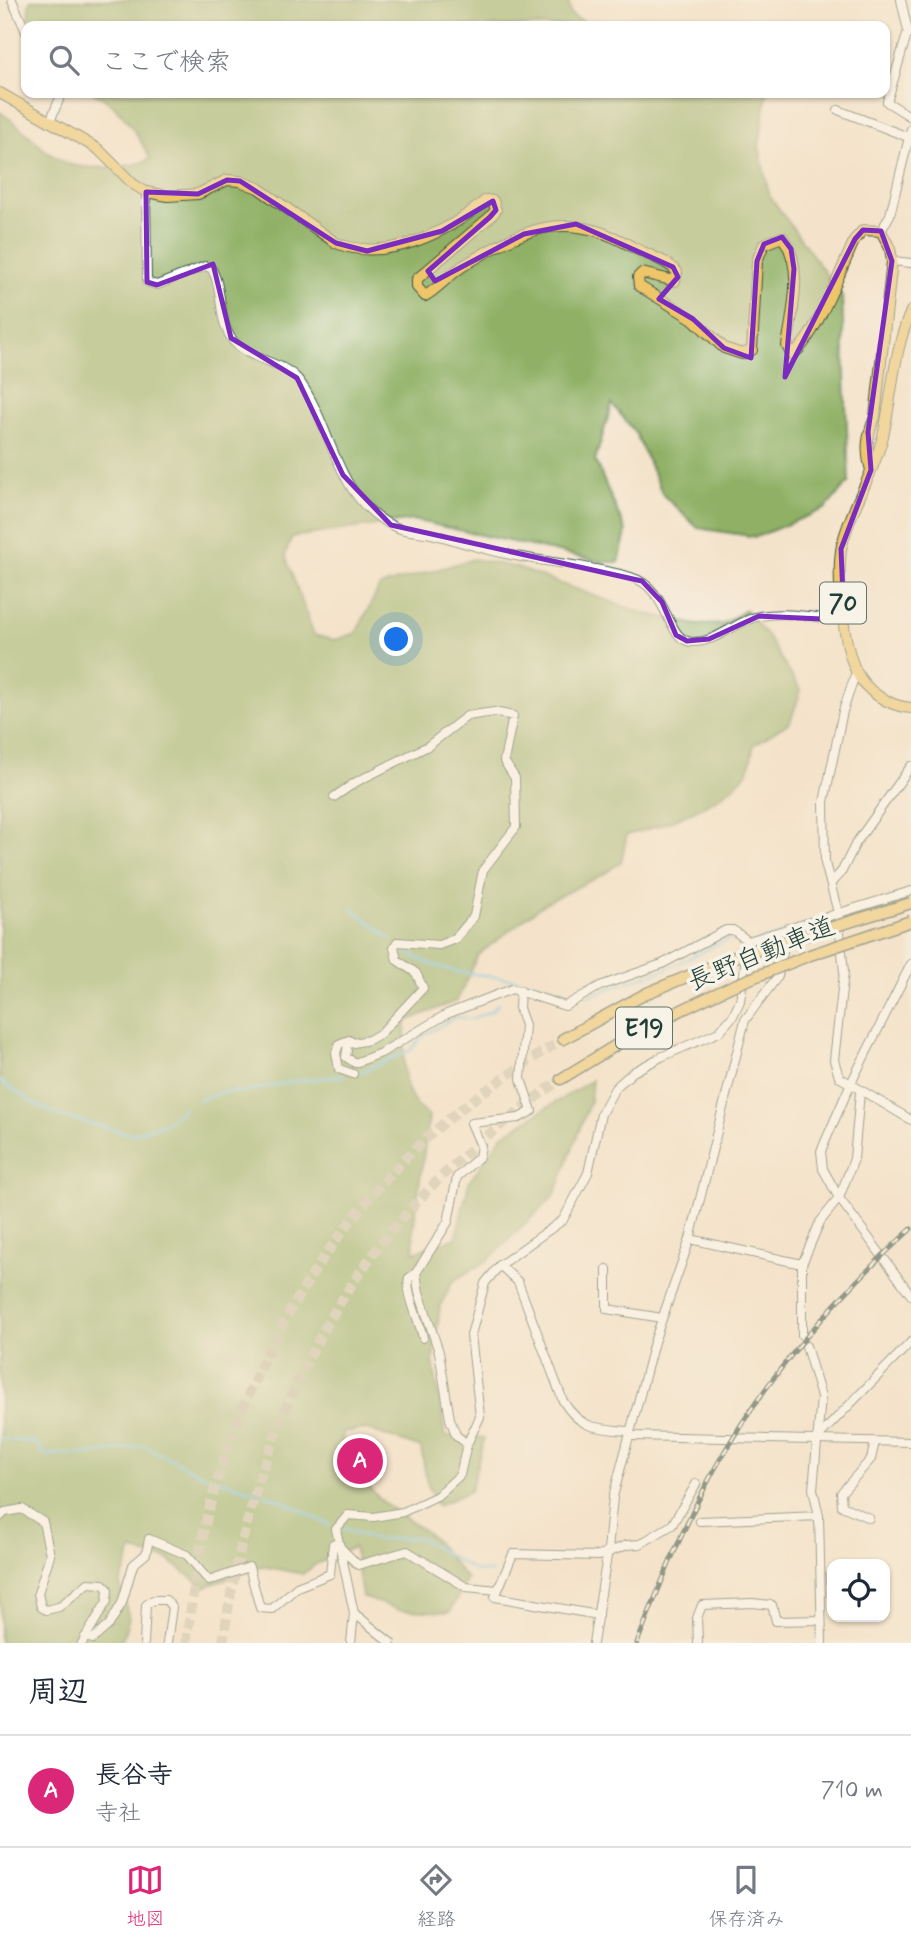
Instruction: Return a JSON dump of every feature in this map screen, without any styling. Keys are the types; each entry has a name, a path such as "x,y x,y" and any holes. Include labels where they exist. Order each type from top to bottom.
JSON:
{"highway":[{"name":"長野自動車道","path":"563,1039 647,993 735,957 911,903"},
{"name":"長野自動車道","path":"561,1079 644,1028 732,986 810,955 911,921"}],"main road":[{"path":"0,93 98,149 132,184 146,192 168,196 198,194 227,180 240,181 258,188 335,243 367,251 442,231 457,224 486,201 493,201 496,210 490,217 417,279 420,293 425,296 462,267 524,234 554,225 576,224 614,236 676,269 678,277 675,281 642,273 638,277 639,286 693,319 724,348 742,354 752,350 757,261 764,244 782,237 791,249 794,269 786,346 792,355 800,350 825,306 855,239 863,230 881,231 890,248 892,261 874,417 868,432 866,454 871,470"},
{"name":"70","path":"856,672 844,620 841,549 883,435 897,352 911,311"},
{"path":"856,672 879,697 911,708"}],"street":[{"path":"12,0 21,21"},
{"path":"890,93 910,31 901,0"},
{"path":"50,121 60,98"},
{"path":"888,98 887,102 911,117"},
{"path":"838,110 909,133 890,215 881,231"},
{"path":"146,192 147,282 157,285 205,266 211,268 231,338 248,352 284,367 297,377 308,394 343,475 357,496 379,518 403,530 431,534 505,554 642,581 662,602 676,635 687,641 709,639 759,616 794,614 844,620"},
{"path":"892,261 911,263"},
{"path":"856,672 843,711 824,802 825,863 838,913 844,972 834,1060 839,1077 860,1092 911,1120"},
{"path":"334,797 356,782 428,746 467,716 494,712 513,716 504,761 515,778 516,827 483,870 474,916 455,939 439,945 397,942 394,947 397,960 416,973 423,988 382,1033 369,1040 349,1040 340,1044 336,1053 339,1069 353,1074"},
{"path":"831,883 842,871 856,843 911,766"},
{"path":"748,941 911,891"},
{"path":"593,1643 608,1550 613,1497 662,1318 690,1238 745,1020 778,976 788,928"},
{"path":"352,1042 348,1044 348,1062 362,1063 447,1014 512,989 565,1006 600,986 662,964 726,930 733,930 748,941"},
{"path":"351,1643 354,1613 337,1529 348,1515 374,1517 403,1512 437,1496 460,1475 467,1444 480,1413 471,1335 485,1283 500,1265 562,1220 567,1213 587,1173 601,1114 615,1088 632,1072 719,1032 733,1016 740,1002 748,941"},
{"path":"911,964 850,1085 821,1151 823,1169 839,1198 911,1295"},
{"path":"423,1338 419,1314 408,1289 409,1278 416,1273 447,1222 457,1177 479,1157 481,1146 471,1123 519,1118 532,1111 521,1079 525,1026 519,1008 520,990"},
{"path":"802,1335 802,1264 820,1222 839,1198 854,1159 860,1092"},
{"path":"690,1238 802,1264"},
{"path":"500,1265 518,1282 564,1401 573,1416 593,1428 628,1431 631,1436"},
{"path":"607,1269 607,1309 662,1318"},
{"path":"416,1273 419,1293 439,1352 450,1419 456,1435 467,1444"},
{"path":"816,1440 911,1342"},
{"path":"806,1346 821,1397 813,1489 819,1516 822,1643"},
{"path":"631,1436 911,1442"},
{"path":"869,1518 842,1506 841,1493 871,1459 875,1442"},
{"path":"598,1615 495,1597 513,1555 590,1556 640,1544 673,1525 696,1484"},
{"path":"0,1517 9,1510 22,1509 43,1522 50,1555 38,1593 41,1607 46,1610 59,1607 88,1583 100,1582 106,1587 109,1594 105,1607 84,1640"},
{"path":"700,1521 819,1516"},
{"path":"84,1640 93,1639 109,1625 122,1603 132,1565 146,1554 149,1539 187,1555 209,1581 249,1567 260,1608 272,1609 297,1587 330,1574 333,1544 339,1546 358,1565 407,1551 466,1587 498,1591"},
{"path":"144,1643 146,1605 153,1600 162,1599 172,1607 167,1643"},
{"path":"698,1643 698,1618 702,1605 752,1602 772,1605 776,1621 821,1620"},
{"path":"354,1613 391,1643"}],"highlighted area":[{"path":"227,180 240,181 336,243 367,251 442,231 493,201 496,210 490,217 428,271 435,281 524,234 576,224 673,267 678,277 659,299 693,319 724,348 751,358 757,261 764,244 782,237 791,249 794,269 785,377 855,239 863,230 881,231 892,261 868,432 871,470 841,549 844,620 759,616 709,639 687,641 676,635 662,602 642,581 391,525 343,475 297,378 231,338 213,264 157,285 147,282 146,192 198,194"}],"green space":[{"path":"30,0 568,0 571,15 583,21 32,21 28,17"},
{"path":"103,98 766,98 759,146 769,195 842,296 849,482 825,509 756,537 698,528 663,495 636,434 612,404 595,460 626,532 619,562 603,562 413,520 292,537 285,555 314,635 335,640 356,633 380,586 473,559 515,567 642,613 697,625 723,624 746,610 767,636 801,691 790,722 754,745 747,772 724,794 692,812 627,835 621,862 604,874 545,903 478,955 457,1001 406,1021 404,1073 411,1097 429,1116 413,1230 414,1252 456,1238 469,1182 503,1135 592,1080 590,1101 555,1195 487,1261 453,1281 440,1306 433,1361 445,1436 484,1438 470,1491 437,1506 427,1483 421,1448 367,1429 343,1432 341,1459 382,1501 432,1537 467,1579 450,1612 400,1610 362,1597 354,1547 316,1564 303,1574 261,1566 204,1587 167,1559 132,1551 120,1584 129,1618 121,1643 0,1643 0,112 61,161 91,168 146,161 150,158 133,129"}],"waterway":[{"path":"352,908 391,939"},
{"path":"758,941 828,922"},
{"path":"588,996 666,969 733,937"},
{"path":"402,948 421,960 442,968 531,982 553,987 573,996"},
{"path":"361,1072 411,1050 422,1036 456,1017 470,1019 490,1012 498,1004"},
{"path":"198,1100 223,1092 242,1092 295,1081 343,1076"},
{"path":"0,1081 38,1106 64,1117 131,1134 164,1124 185,1108"},
{"path":"0,1439 35,1442 44,1455 91,1454 144,1446 203,1475 281,1500 330,1525"},
{"path":"344,1529 378,1540 418,1537 475,1571 492,1572"}],"tunnel":[{"path":"186,1643 203,1537 226,1453 244,1406 288,1314 344,1230 376,1190 411,1153 446,1121 484,1092 563,1039"},
{"path":"223,1643 233,1585 262,1471 307,1362 336,1310 368,1261 422,1196 479,1143 561,1079"}],"railway":[{"path":"637,1643 692,1514 713,1472 754,1405 828,1312 911,1229"}],"place":[{"name":"長谷寺","path":"360,1461"}]}
